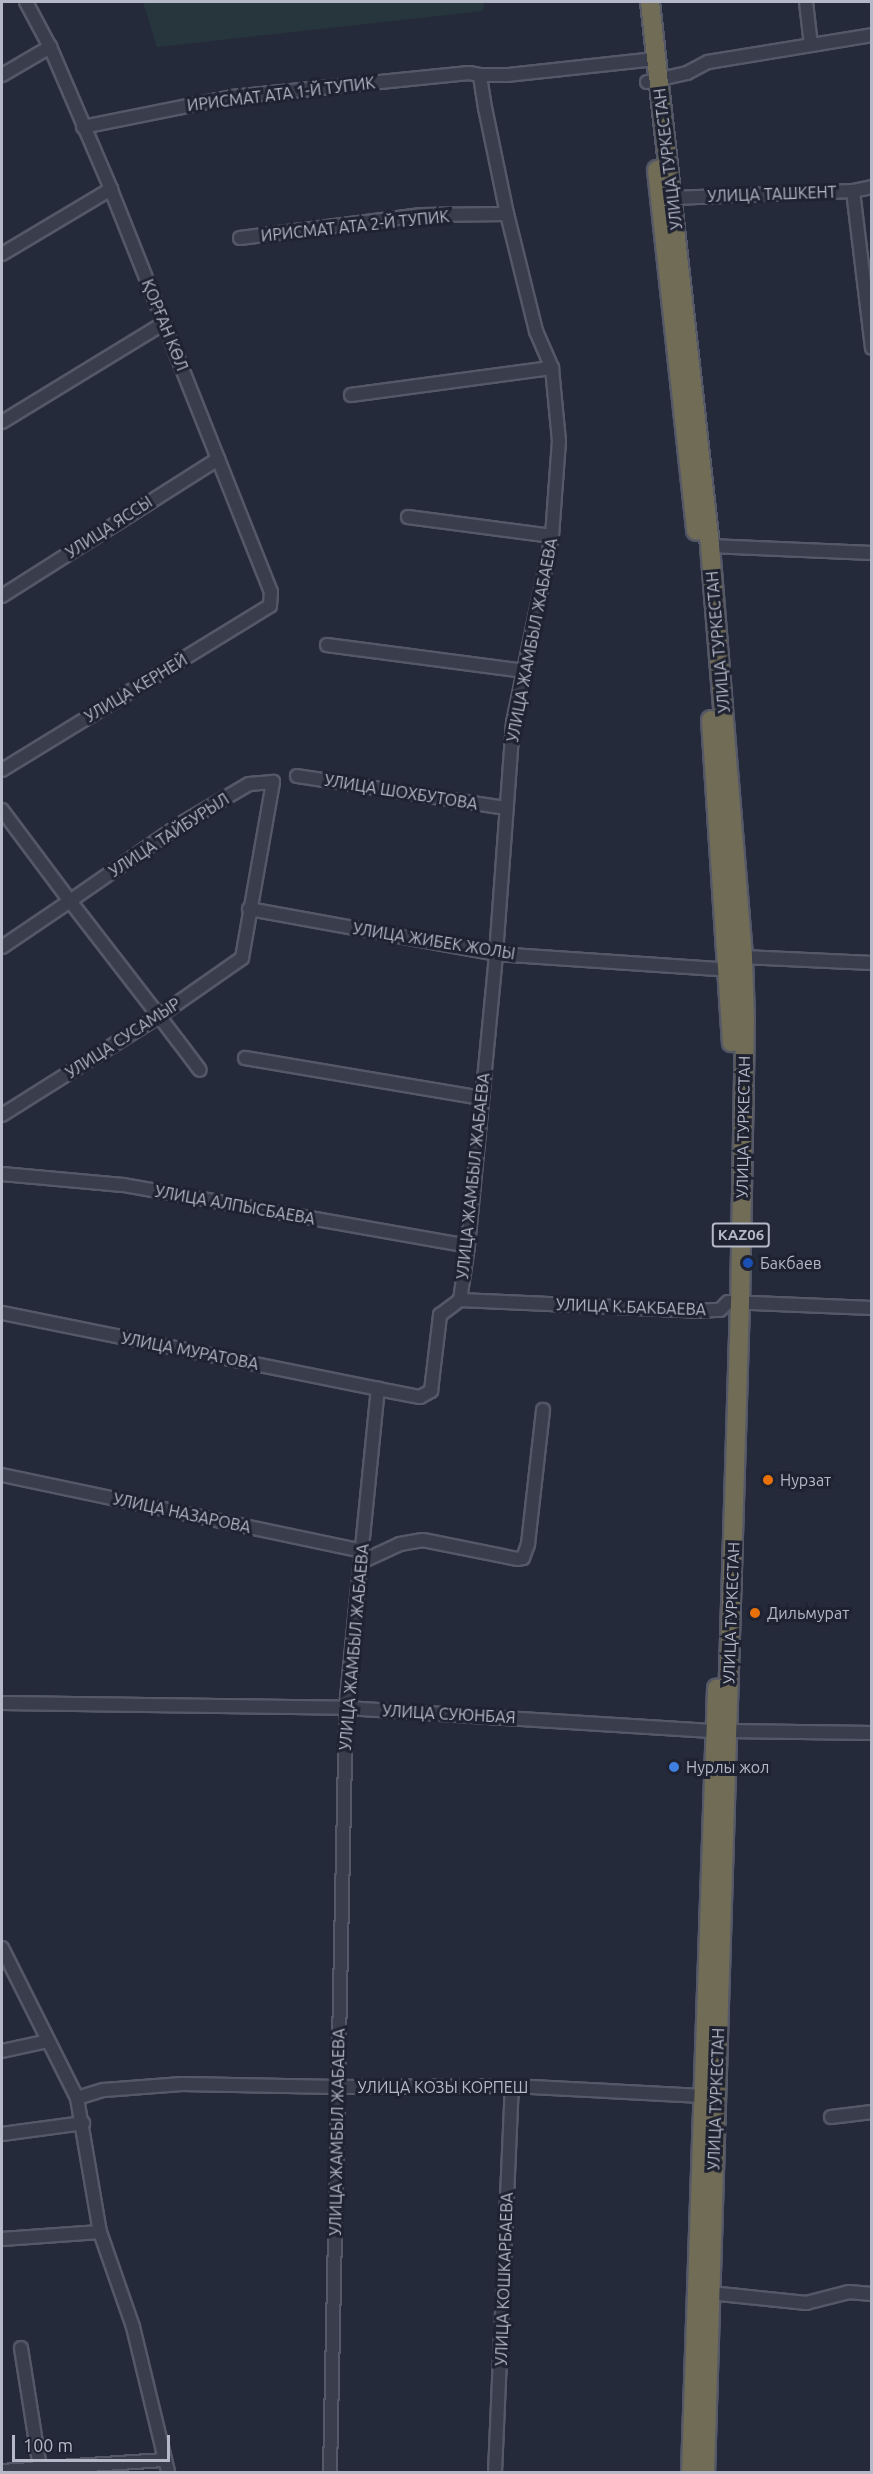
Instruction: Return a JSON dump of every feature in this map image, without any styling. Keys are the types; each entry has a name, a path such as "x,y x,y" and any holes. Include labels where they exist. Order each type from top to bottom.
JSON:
{"highway":[{"name":"УЛИЦА ТУРКЕСТАН","path":"638,2 651,59"},
{"name":"УЛИЦА ТУРКЕСТАН","path":"650,2 651,59 697,547 732,1020 734,1302"},
{"name":"УЛИЦА ТУРКЕСТАН","path":"653,82 673,198 710,546 743,957 705,2472"},
{"name":"УЛИЦА ТУРКЕСТАН","path":"691,2472 702,2096 722,1731"}],"street":[{"name":"ҚОРҒАН КӨЛ","path":"26,2 50,47 111,189 271,592 270,606"},
{"path":"806,2 811,45"},
{"path":"653,82 708,62 872,35"},
{"path":"2,75 50,47"},
{"path":"480,75 508,75 651,59"},
{"name":"ИРИСМАТ АТА 1-Й ТУПИК","path":"83,127 232,97 469,73 480,75"},
{"name":"УЛИЦА ЖАМБЫЛ ЖАБАЕВА","path":"330,2472 346,1708 378,1389 420,1397 431,1391 440,1315 460,1299 468,1246 496,954 513,723 552,536 560,441 552,368 536,331 507,214 484,108 480,75"},
{"name":"УЛИЦА ТАШКЕНТ","path":"673,198 853,191 872,187"},
{"path":"2,254 111,189"},
{"path":"853,191 872,348"},
{"name":"ИРИСМАТ АТА 2-Й ТУПИК","path":"240,238 422,215 507,214"},
{"path":"2,422 164,323"},
{"path":"351,395 552,368"},
{"name":"УЛИЦА ЯССЫ","path":"2,596 218,459"},
{"path":"408,517 552,536"},
{"path":"710,546 872,553"},
{"name":"УЛИЦА КЕРНЕЙ","path":"2,770 270,606"},
{"path":"327,645 524,670"},
{"name":"УЛИЦА ШОХБУТОВА","path":"297,776 506,808"},
{"name":"УЛИЦА ТАЙБУРЫЛ","path":"2,947 184,822 249,784 273,782 249,909"},
{"path":"2,810 200,1070"},
{"name":"УЛИЦА ЖИБЕК ЖОЛЫ","path":"249,909 496,954 728,970"},
{"name":"УЛИЦА СУСАМЫР","path":"2,1115 159,1016 242,958 249,909"},
{"path":"743,957 872,963"},
{"path":"245,1058 482,1098"},
{"name":"УЛИЦА АЛПЫСБАЕВА","path":"2,1174 123,1185 468,1246"},
{"name":"УЛИЦА К.БАКБАЕВА","path":"460,1299 698,1311 720,1310 734,1302 872,1308"},
{"name":"УЛИЦА МУРАТОВА","path":"2,1313 378,1389"},
{"path":"361,1556 400,1544 423,1540 517,1559 523,1558 528,1544 543,1410"},
{"name":"УЛИЦА НАЗАРОВА","path":"2,1475 361,1556"},
{"name":"УЛИЦА СУЮНБАЯ","path":"2,1703 346,1708 722,1731 872,1732"},
{"path":"2,1952 77,2098 100,2232 133,2327 163,2460 168,2472"},
{"path":"2,2051 48,2041"},
{"name":"УЛИЦА КОЗЫ КОРПЕШ","path":"77,2098 104,2090 182,2084 338,2087 512,2086 702,2096"},
{"name":"УЛИЦА КОШКАРБАЕВА","path":"495,2472 512,2086"},
{"path":"831,2117 872,2112"},
{"path":"2,2134 83,2123"},
{"path":"2,2239 100,2232"},
{"path":"710,2293 806,2303 849,2292 872,2294"},
{"path":"21,2348 40,2468"},
{"path":"2,2471 163,2460"}],"shaded area":[{"path":"143,2 484,2 483,11 157,47"}],"place":[{"name":"Бакбаев","path":"748,1263"},
{"name":"Нурзат","path":"768,1480"},
{"name":"Дильмурат","path":"755,1613"},
{"name":"Нурлы жол","path":"674,1767"}]}
